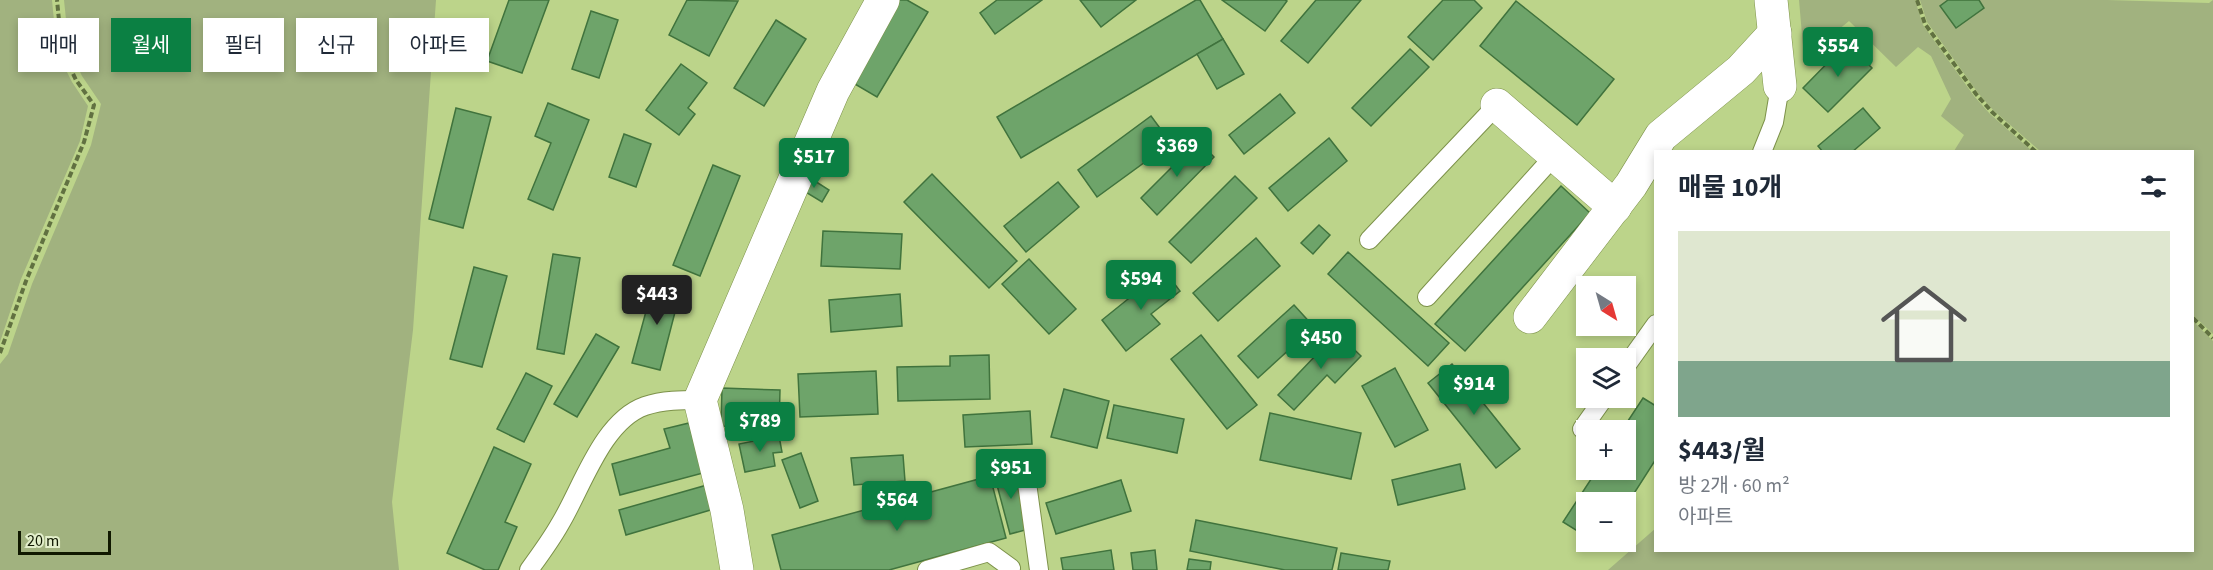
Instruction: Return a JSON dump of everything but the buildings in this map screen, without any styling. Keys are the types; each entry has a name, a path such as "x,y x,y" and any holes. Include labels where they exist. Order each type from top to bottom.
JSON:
{"street":[{"path":"737,570 727,510 700,400 833,91 883,0"},
{"path":"1771,0 1780,86"},
{"path":"1530,317 1631,185 1661,136 1741,70 1775,33"},
{"path":"1497,105 1615,207"}],"lane":[{"path":"1763,150 1774,122 1780,86"},
{"path":"1370,240 1497,105"},
{"path":"1427,297 1555,155"},
{"path":"1636,352 1654,327"},
{"path":"529,570 561,522 596,455 616,426 644,406 674,400 700,400"},
{"path":"927,570 989,552 1009,569 1038,565 1027,483"}],"path":[{"path":"0,353 26,281 84,142 94,105 76,80 62,51 57,0"},
{"path":"1917,0 1925,24 1976,94 2034,150"},
{"path":"2194,319 2213,338"}],"green space":[{"path":"0,0 52,0 54,18 18,18 18,72 67,72 88,106 80,141 21,279 0,342"},
{"path":"64,0 436,0 435,18 389,18 389,72 431,72 413,330 392,502 399,570 0,570 0,364 8,354 32,284 91,145 101,104 80,72 99,72 99,18 66,18"},
{"path":"1799,0 1915,0 1923,25 1974,96 1990,114 2031,150 1955,150 1964,135 1941,116 1951,99 1931,56 1918,47 1896,67 1849,21 1804,58"},
{"path":"1920,0 2107,0 2209,3 2213,0 2213,334 2194,316 2194,150 2039,150 1993,110 1978,93 1927,22"},
{"path":"2194,322 2213,341 2213,570 1608,570 1629,552 1636,552 1636,546 1654,530 1654,552 2194,552"}]}
